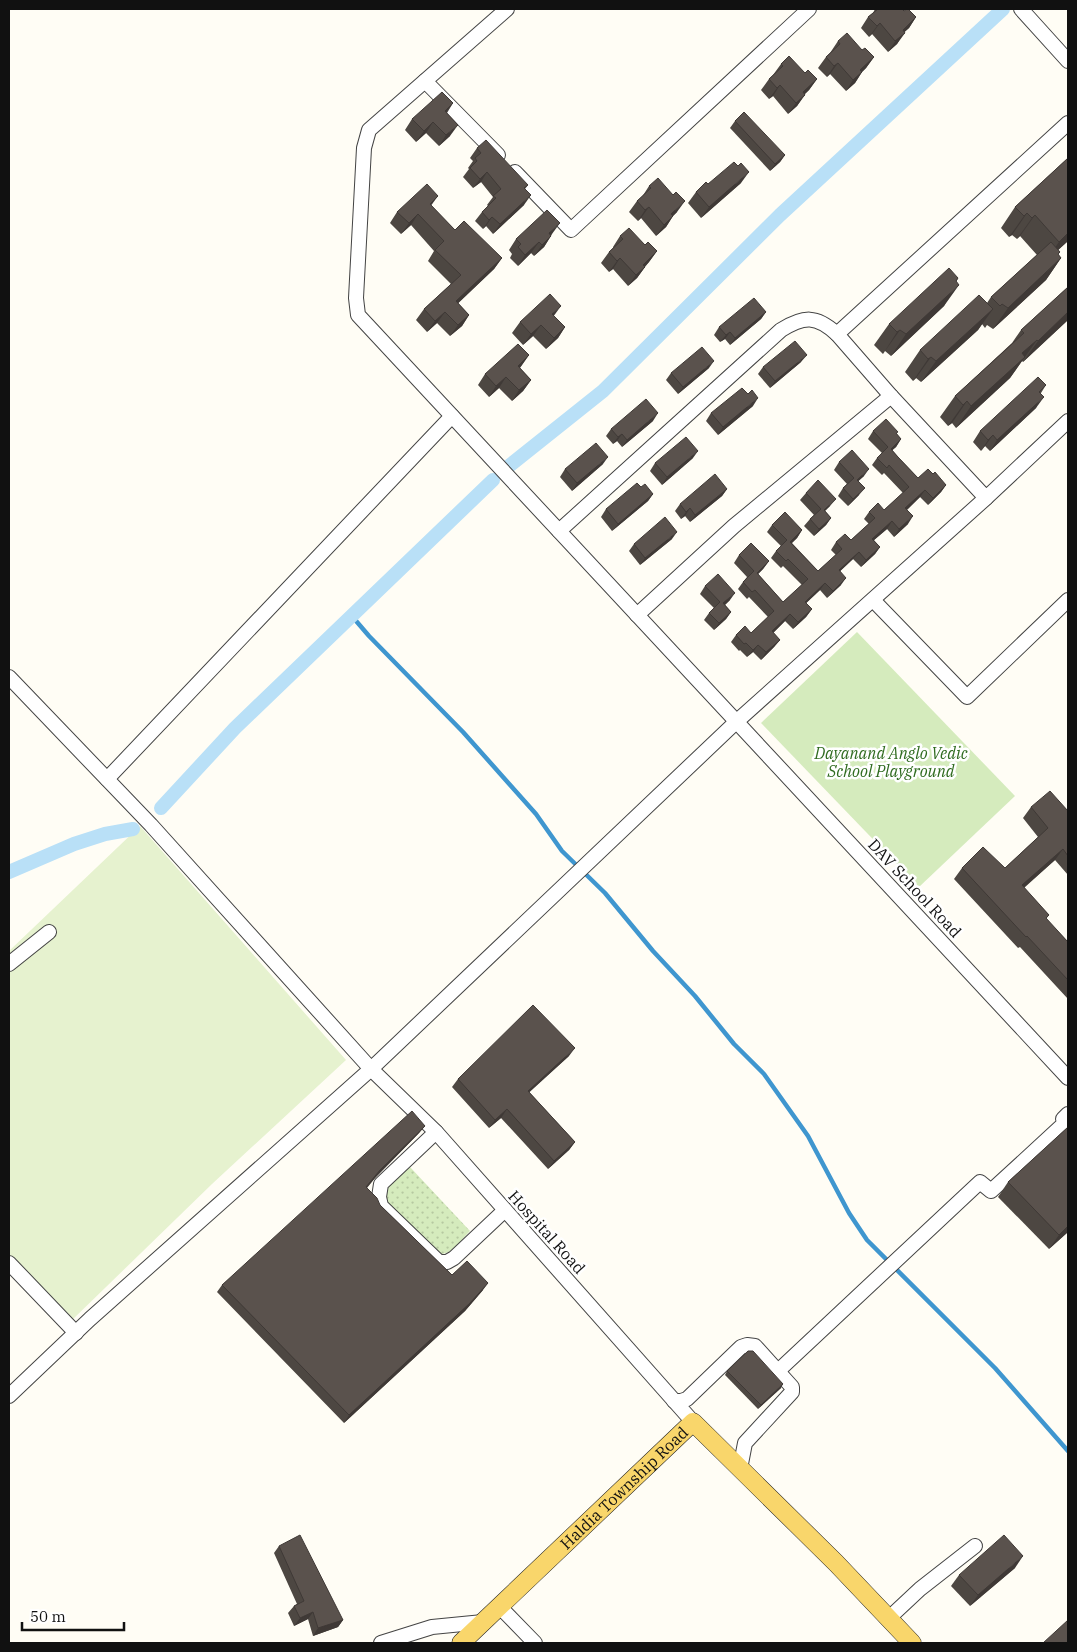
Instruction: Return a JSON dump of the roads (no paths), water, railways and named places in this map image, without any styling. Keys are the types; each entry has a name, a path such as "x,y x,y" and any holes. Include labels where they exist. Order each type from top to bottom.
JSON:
{"main road":[{"name":"Haldia Township Road","path":"461,1643 693,1422 836,1562 912,1643"}],"street":[{"name":"DAV School Road","path":"507,9 369,130 364,148 356,298 358,314 736,722 1066,1070"},
{"path":"425,80 571,230 809,9"},
{"path":"1021,9 1068,61"},
{"path":"837,334 1068,123"},
{"path":"559,531 781,330 794,322 807,318 828,326 837,334 891,396 986,498"},
{"path":"636,615 734,526 891,396"},
{"path":"107,779 452,416"},
{"path":"9,1396 76,1333 371,1068 736,722 986,498 1068,421"},
{"path":"873,600 967,697 1068,600"},
{"name":"Hospital Road","path":"9,676 107,779 371,1068 436,1132 693,1422"},
{"path":"9,964 49,932"},
{"path":"778,1371 980,1182 991,1190 1066,1122 1063,1119 1068,1114"},
{"path":"436,1132 381,1184 379,1197 381,1206 439,1262 447,1262 454,1258 505,1210"},
{"path":"9,1263 76,1333"},
{"path":"674,1401 687,1399 740,1347 747,1344 755,1346 792,1387 792,1392 745,1443 740,1469"},
{"path":"888,1618 975,1546"},
{"path":"500,1607 535,1643"},
{"path":"381,1643 432,1627 483,1622"}],"waterway":[{"path":"509,466 603,391 780,215 1003,9"},
{"path":"161,808 235,728 493,480"},
{"path":"351,615 369,636 463,732 536,814 562,851 605,893 653,951 695,996 734,1044 764,1074 808,1136 849,1213 867,1240 995,1368 1068,1451"},
{"path":"9,872 74,844 105,834 133,829"}],"park label":[{"name":"Dayanand Anglo Vedic School Playground","path":"891,762"}]}
